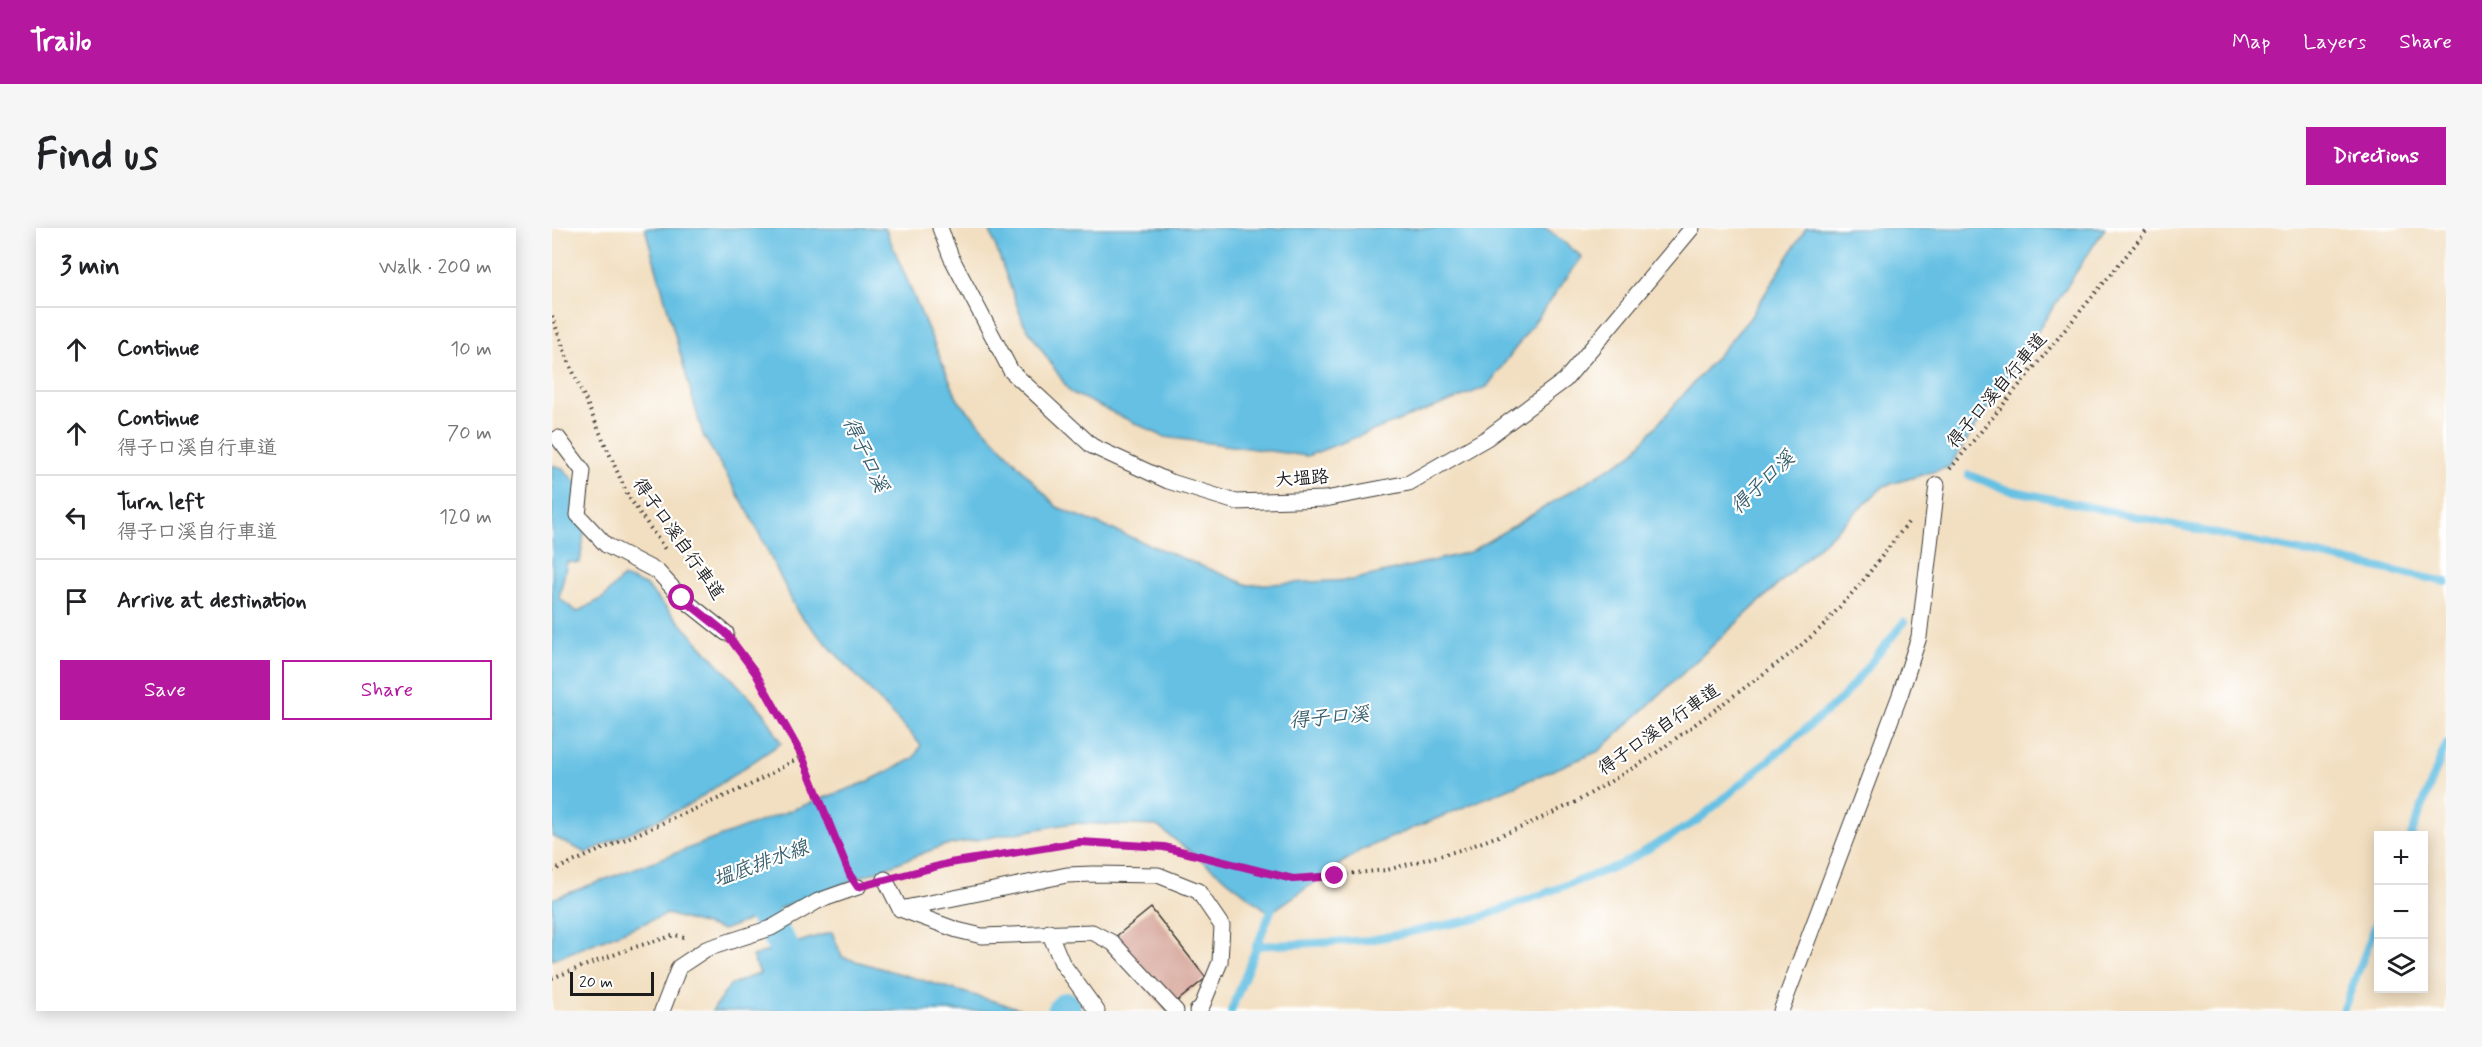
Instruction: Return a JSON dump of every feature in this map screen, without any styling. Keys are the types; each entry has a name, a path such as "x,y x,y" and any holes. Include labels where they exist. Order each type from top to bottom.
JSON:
{"lane":[{"name":"大塭路","path":"940,228 951,257 1011,371 1019,379 1092,446 1168,481 1236,502 1325,499 1408,483 1487,438 1565,380 1692,228"},
{"path":"558,438 583,471 578,515 606,545 658,572 682,598 726,633"},
{"path":"1781,1011 1900,695 1919,637 1937,485"},
{"path":"900,909 1067,875 1158,875 1198,891 1222,926 1220,962 1202,1006 1197,1011"},
{"path":"885,879 900,909 957,930 982,936 1092,932 1106,938 1176,1011"},
{"path":"662,1011 679,967 706,949 771,928 854,881"},
{"path":"1049,932 1062,963 1097,1011"}],"path":[{"name":"得子口溪自行車道","path":"885,879 950,863 1080,842 1164,847 1293,879 1387,870 1464,849 1522,827 1576,802 1648,759 1793,652 1821,628 1862,582 1937,485 2149,228"},
{"name":"得子口溪自行車道","path":"552,316 567,358 627,496 668,553"},
{"path":"726,633 755,672 802,756 854,881"},
{"path":"552,871 750,785 802,756"},
{"path":"552,978 632,948 675,935 687,938 706,949"}],"water":[{"path":"645,228 885,228 958,400 1057,507 1248,585 1352,580 1470,552 1631,455 1750,318 1806,228 2105,228 1949,467 1884,486 1599,751 1361,850 1270,913 1157,826 1072,823 942,846 723,930 667,914 552,960 552,899 867,782 914,758 921,745 798,613 750,515 703,435"},
{"path":"989,228 1546,228 1582,257 1487,387 1307,456 1164,437 1070,392 1023,322"},
{"path":"552,465 562,468 589,496 580,563 567,562 559,598 577,612 603,598 623,577 645,585 765,714 781,743 689,805 586,853 552,836"},
{"path":"832,932 842,957 1028,1011 712,1011 730,985 760,973 752,956"}],"building":[{"path":"1151,908 1206,978 1165,1011 1109,942"}],"waterway":[{"path":"1969,475 2005,489 2446,582"},
{"path":"1256,946 1370,940 1476,919 1620,865 1697,821 1842,698 1904,622"},
{"path":"2413,831 2446,744"},
{"name":"塭底排水線","path":"743,881 823,1011"},
{"path":"1231,1011 1274,903"},
{"path":"2343,1011 2374,930"},
{"path":"1062,1011 1066,1007"}],"route":[{"path":"682,598 726,633 755,672 802,756 850,875 858,887 950,863 1080,842 1164,847 1293,879 1335,876"}],"water label":[{"name":"得子口溪","path":"865,455"},
{"name":"得子口溪","path":"1763,483"},
{"name":"得子口溪","path":"1329,718"}]}
